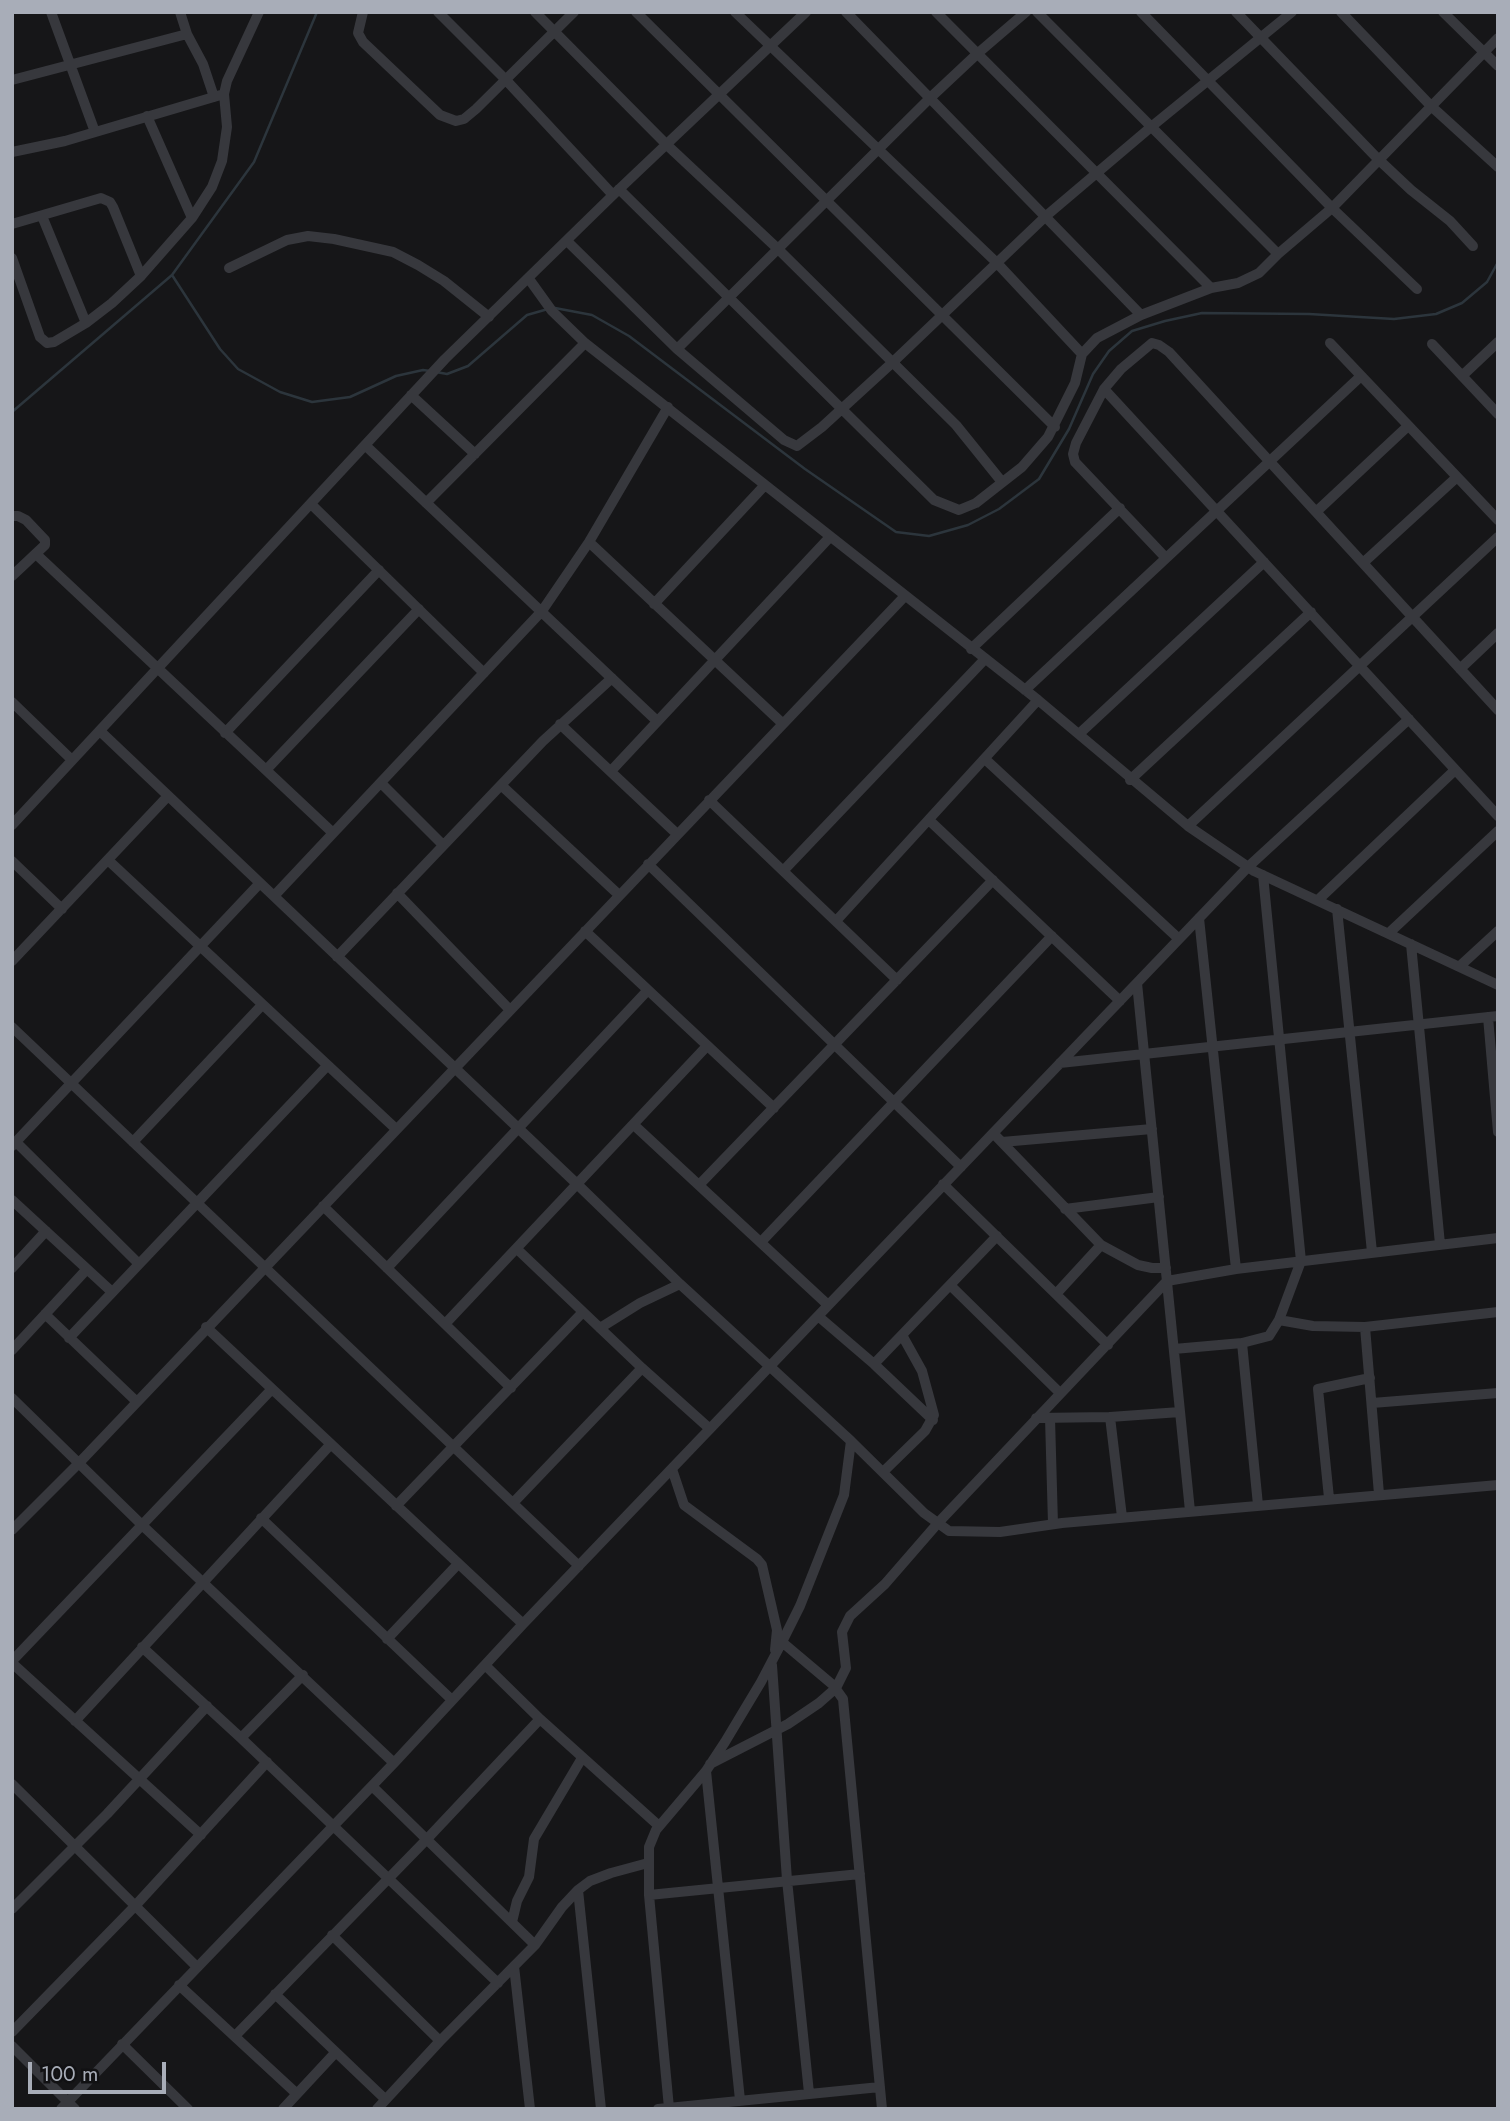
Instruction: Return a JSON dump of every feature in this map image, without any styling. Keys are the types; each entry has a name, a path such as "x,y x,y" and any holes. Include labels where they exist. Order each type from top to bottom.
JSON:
{"street":[{"path":"51,12 95,132"},
{"path":"12,258 40,337 47,343 54,342 113,303 141,276 192,218 212,187 222,161 227,127 219,95 187,34 180,12"},
{"path":"12,152 65,141 219,95 259,12"},
{"path":"363,12 359,33 363,42 440,114 456,121 464,118 574,12"},
{"path":"438,12 616,192 843,408 934,500 959,510 975,503 1022,467 1048,437 1075,383 1082,354 1097,338 1140,315 1210,288 1247,280 1259,273 1332,208 1498,38"},
{"path":"535,12 667,145 778,249 956,425 1002,482"},
{"path":"636,12 1055,427"},
{"path":"735,12 996,262 1082,354"},
{"path":"14,820 445,359 806,12"},
{"path":"846,12 1140,315"},
{"path":"936,12 1210,288"},
{"path":"677,349 929,99 1026,12"},
{"path":"1037,12 1278,254"},
{"path":"1141,12 1332,208 1417,289"},
{"path":"1236,12 1378,159 1450,221 1473,246"},
{"path":"567,242 677,349 792,445 797,446 893,362 1046,216 1292,12"},
{"path":"1341,12 1432,106 1498,167"},
{"path":"1443,12 1498,66"},
{"path":"12,80 187,34"},
{"path":"147,116 192,218"},
{"path":"12,225 101,198 113,207 141,276"},
{"path":"42,216 86,323"},
{"path":"229,268 286,240 308,236 354,243 393,252 418,265 444,281 489,317"},
{"path":"529,279 552,311 585,343 1025,690 1188,826 1263,875 1498,985"},
{"path":"1462,376 1498,342"},
{"path":"426,503 585,343"},
{"path":"1165,557 1075,462 1073,454 1104,388 1121,369 1152,343 1169,352 1498,710"},
{"path":"1330,343 1498,520"},
{"path":"1432,344 1498,414"},
{"path":"1025,690 1361,376"},
{"path":"1104,388 1498,816"},
{"path":"413,393 475,454"},
{"path":"274,896 542,611 589,542 668,407"},
{"path":"1316,512 1408,426"},
{"path":"365,445 657,722"},
{"path":"1363,563 1457,477"},
{"path":"654,604 765,485"},
{"path":"311,504 484,673"},
{"path":"971,649 1119,508"},
{"path":"12,516 26,520 45,540 45,545 12,576"},
{"path":"1188,826 1498,537"},
{"path":"611,771 829,538"},
{"path":"589,542 782,723"},
{"path":"36,554 333,833"},
{"path":"1079,734 1264,562"},
{"path":"225,733 379,570"},
{"path":"12,1530 79,1463 904,597"},
{"path":"266,770 419,609"},
{"path":"1130,780 1311,612"},
{"path":"1460,669 1498,633"},
{"path":"784,870 985,659"},
{"path":"337,957 560,724 612,678"},
{"path":"836,921 1038,701"},
{"path":"12,702 72,760"},
{"path":"12,2046 68,2107 196,1966 372,1786 523,1624 1248,867 1409,719"},
{"path":"560,724 677,834"},
{"path":"100,731 680,1284 883,1472 919,1509 949,1531 1000,1532 1122,1517 1498,1485"},
{"path":"985,758 1179,939"},
{"path":"1318,900 1455,770"},
{"path":"381,783 443,845"},
{"path":"501,785 619,895"},
{"path":"12,961 168,796"},
{"path":"709,800 897,980"},
{"path":"929,820 1120,1001"},
{"path":"1389,933 1498,831"},
{"path":"108,860 396,1129"},
{"path":"12,861 62,909"},
{"path":"648,864 961,1167"},
{"path":"1174,1349 1242,1343 1269,1336 1279,1320 1301,1261 1263,875"},
{"path":"699,1185 993,880"},
{"path":"139,1264 14,1144 260,883"},
{"path":"397,893 510,1010"},
{"path":"1337,909 1371,1252"},
{"path":"1199,918 1236,1269"},
{"path":"584,931 774,1108"},
{"path":"1460,966 1498,931"},
{"path":"761,1242 1052,936"},
{"path":"1411,943 1440,1244"},
{"path":"1137,983 1190,1511"},
{"path":"387,1268 648,990"},
{"path":"133,1142 262,1005"},
{"path":"1060,1063 1493,1016 1498,1132"},
{"path":"12,1027 579,1566"},
{"path":"446,1323 707,1045"},
{"path":"69,1338 327,1066"},
{"path":"634,1125 828,1305"},
{"path":"1002,1142 1152,1129"},
{"path":"993,1133 1101,1245 1138,1265 1166,1268"},
{"path":"943,1184 1108,1345"},
{"path":"1065,1209 1159,1197"},
{"path":"12,1200 112,1292"},
{"path":"323,1206 511,1388"},
{"path":"12,1268 46,1231"},
{"path":"874,1364 997,1236"},
{"path":"708,1767 777,1730 819,1703 836,1688 846,1668 842,1632 846,1621 885,1584 937,1523 1167,1281 1236,1269 1498,1238"},
{"path":"1056,1294 1101,1245"},
{"path":"517,1249 582,1313 710,1429"},
{"path":"12,1350 86,1269"},
{"path":"600,1328 640,1303 680,1284"},
{"path":"950,1285 1060,1393"},
{"path":"1279,1320 1313,1326 1365,1327 1498,1312"},
{"path":"396,1506 582,1313"},
{"path":"45,1314 137,1402"},
{"path":"818,1316 933,1420"},
{"path":"206,1327 523,1624"},
{"path":"1365,1327 1380,1494"},
{"path":"883,1472 933,1420 934,1408 926,1381 902,1335"},
{"path":"1242,1343 1258,1505"},
{"path":"513,1503 642,1368"},
{"path":"1329,1499 1318,1390 1370,1378"},
{"path":"201,1835 12,1662 272,1389"},
{"path":"1373,1404 1498,1393"},
{"path":"12,1398 394,1763"},
{"path":"1036,1418 1180,1412"},
{"path":"1110,1417 1122,1517"},
{"path":"1050,1418 1053,1524"},
{"path":"850,1441 844,1495 800,1606 772,1663 708,1767 659,1826 649,1847 649,1895 663,2108 880,2087"},
{"path":"75,1721 331,1444"},
{"path":"672,1469 684,1505 762,1565 777,1630 772,1663 788,1880 808,2093"},
{"path":"261,1518 452,1700"},
{"path":"387,1639 458,1564"},
{"path":"782,1642 836,1688 844,1705 882,2109"},
{"path":"142,1647 267,1762 498,1983"},
{"path":"485,1665 540,1720 659,1826"},
{"path":"241,1738 303,1675"},
{"path":"13,1906 75,1846 207,1706"},
{"path":"235,2036 540,1720"},
{"path":"512,1922 517,1901 529,1877 534,1839 582,1758"},
{"path":"12,2032 135,1906 267,1762"},
{"path":"708,1767 740,2100"},
{"path":"12,1784 196,1966"},
{"path":"372,1786 535,1945"},
{"path":"377,2109 535,1945 562,1907 578,1890 590,1881 648,1863"},
{"path":"649,1895 860,1874"},
{"path":"578,1890 601,2109"},
{"path":"332,1935 440,2041"},
{"path":"514,1966 530,2109"},
{"path":"179,1985 297,2094"},
{"path":"275,1994 385,2099"},
{"path":"122,2045 188,2109"},
{"path":"283,2109 335,2053"}],"waterway":[{"path":"12,412 172,275 254,162 317,12"},
{"path":"555,308 592,315 629,336 805,469 896,532 929,536 968,525 999,509 1039,479 1069,429 1093,374 1109,351 1132,331 1202,313 1309,314 1394,319 1436,314 1462,303 1487,282 1498,262"},
{"path":"172,275 220,349 238,369 280,392 312,402 350,397 396,376 430,371"},
{"path":"436,372 447,374 468,366 527,315 548,309"}]}
